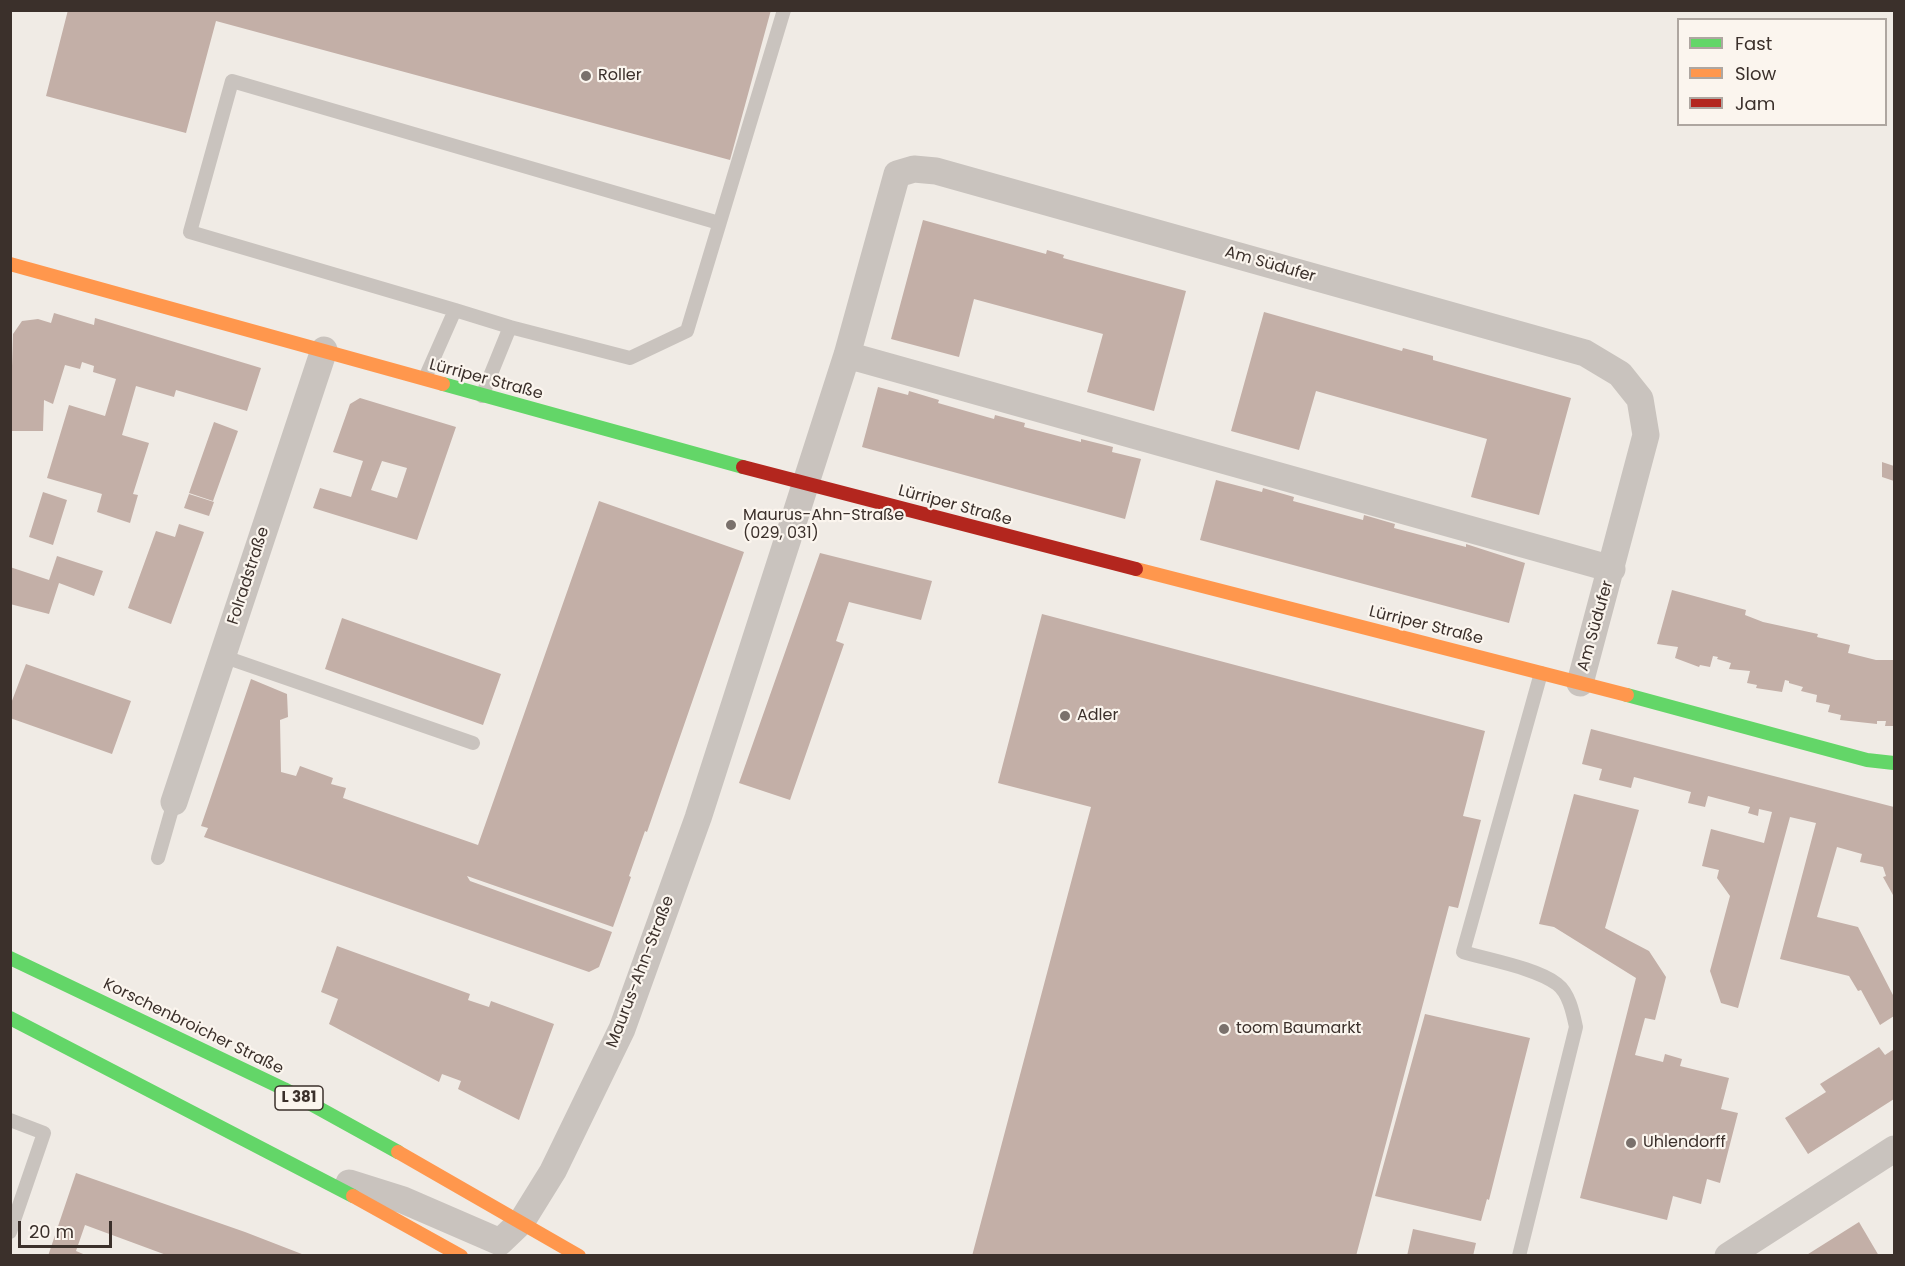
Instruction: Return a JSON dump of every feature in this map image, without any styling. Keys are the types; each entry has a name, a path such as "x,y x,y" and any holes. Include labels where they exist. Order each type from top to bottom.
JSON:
{"street":[{"name":"Am Südufer","path":"804,484 847,355 897,174 914,169 936,171 1585,353 1620,374 1640,399 1646,435 1580,683"},
{"name":"Lürriper Straße","path":"10,264 804,484 1580,683 1867,760 1894,764"},
{"name":"Folradstraße","path":"174,802 324,350"},
{"name":"Am Südufer","path":"847,355 1612,569"},
{"name":"Maurus-Ahn-Straße","path":"306,1170 403,1200 500,1242 522,1221 553,1171 622,1029 698,818 804,484"},
{"name":"Korschenbroicher Straße","path":"10,958 284,1089 522,1221 579,1256"},
{"path":"10,1018 306,1170 462,1256"},
{"path":"1728,1256 1894,1149"}],"lane":[{"path":"719,223 232,81 190,232 510,327 630,358 687,331 784,10"},
{"path":"424,380 455,310"},
{"path":"482,396 501,354 510,327"},
{"path":"222,656 473,743"},
{"path":"1519,1256 1576,1027 1569,1003 1558,985 1532,973 1463,952 1541,673"},
{"path":"158,858 174,802"},
{"path":"10,1120 44,1133 10,1232"}],"building":[{"name":"Roller","path":"68,10 771,10 730,160 216,21 186,133 46,96"},
{"path":"923,220 1046,254 1047,250 1064,255 1063,258 1186,291 1154,411 1087,392 1103,334 974,299 959,357 891,339"},
{"path":"1264,312 1402,351 1403,348 1433,356 1433,360 1571,398 1539,515 1471,497 1487,439 1316,391 1299,450 1231,431"},
{"path":"54,313 94,325 95,318 261,368 247,411 176,390 174,397 136,386 122,435 149,443 133,494 138,495 130,523 97,512 102,494 47,478 69,405 105,416 116,379 93,372 94,366 82,362 80,369 65,365 53,404 44,400 43,431 10,431 13,334 22,321 38,319 51,323"},
{"path":"878,387 908,395 909,391 939,400 938,403 994,419 995,415 1025,423 1024,427 1081,442 1081,439 1113,447 1112,452 1141,459 1125,519 862,447"},
{"path":"360,398 456,427 417,540 313,508 320,488 351,497 363,461 333,452 350,404","holes":["382,461 407,468 397,498 371,490"]},
{"path":"214,422 238,431 213,501 189,493"},
{"path":"1882,462 1894,466 1894,481 1882,477"},
{"path":"1216,480 1262,492 1263,488 1294,497 1293,501 1363,520 1364,515 1395,524 1394,528 1466,547 1466,544 1525,563 1509,623 1200,540"},
{"path":"43,492 67,500 53,545 29,537"},
{"path":"189,494 214,502 209,516 184,508"},
{"path":"599,501 744,552 613,927 467,876 470,881 612,932 599,967 589,972 204,837 208,828 201,826 251,679 287,694 288,717 280,720 281,772 296,776 300,766 333,778 331,784 346,788 343,798 478,845"},
{"path":"179,524 204,532 171,624 128,608 156,531 175,537"},
{"path":"820,553 932,581 921,620 849,602 836,641 844,644 790,800 739,783"},
{"path":"57,556 103,571 94,596 59,583 49,614 10,604 10,567 49,580"},
{"path":"1672,590 1746,610 1745,615 1763,622 1818,634 1817,637 1850,645 1848,653 1876,660 1894,660 1894,726 1885,726 1886,721 1877,721 1877,724 1840,720 1841,715 1828,712 1830,705 1816,702 1817,695 1801,691 1803,687 1789,683 1789,681 1785,680 1782,692 1756,688 1757,685 1747,683 1750,671 1729,669 1731,663 1717,659 1718,657 1713,656 1710,667 1700,665 1699,667 1675,658 1678,647 1657,644"},
{"name":"toom Baumarkt","path":"1042,614 1485,731 1463,816 1481,820 1458,908 1449,906 1356,1256 972,1256 1091,807 998,783"},
{"path":"342,618 501,674 483,725 325,669"},
{"path":"26,664 131,701 112,754 10,718 10,706"},
{"path":"1591,729 1894,807 1894,894 1883,877 1886,876 1883,867 1860,862 1862,854 1837,847 1817,917 1858,927 1894,997 1894,1016 1880,1025 1861,990 1858,991 1849,976 1780,959 1816,823 1790,817 1738,1008 1721,1003 1710,971 1730,896 1717,878 1719,870 1702,866 1711,829 1764,843 1772,812 1759,809 1758,816 1748,813 1750,807 1708,796 1705,807 1688,803 1691,792 1634,777 1631,788 1599,780 1602,769 1582,764"},
{"path":"1574,794 1639,810 1605,928 1649,951 1666,977 1655,1020 1645,1018 1635,1055 1663,1062 1665,1054 1682,1059 1680,1066 1729,1078 1721,1109 1738,1113 1720,1183 1707,1179 1701,1204 1673,1196 1667,1220 1580,1198 1636,978 1554,927 1539,924"},
{"path":"337,946 470,994 468,1000 489,1007 491,1001 554,1024 519,1120 458,1089 461,1081 442,1074 439,1082 329,1024 338,999 321,992"},
{"path":"1425,1014 1530,1038 1489,1200 1487,1199 1481,1221 1375,1196"},
{"path":"1879,1047 1885,1055 1894,1049 1894,1099 1808,1154 1785,1118 1826,1092 1820,1084"},
{"path":"76,1173 307,1256 169,1256 85,1225 76,1251 88,1256 48,1256"},
{"path":"1859,1222 1879,1256 1805,1256"},
{"path":"1413,1229 1476,1243 1473,1256 1407,1256"}],"traffic: fast":[{"path":"443,384 743,467"},
{"path":"1627,695 1867,760 1894,763"},
{"path":"10,958 284,1089 398,1152"},
{"path":"10,1018 353,1196"}],"traffic: slow":[{"path":"10,264 443,384"},
{"path":"1136,569 1627,695"},
{"path":"398,1152 579,1256"},
{"path":"353,1196 461,1256"}],"traffic: jam":[{"path":"743,467 1136,569"}],"place":[{"name":"Roller","path":"586,76"},
{"name":"Maurus-Ahn-Straße (029, 031)","path":"731,525"},
{"name":"Adler","path":"1065,716"},
{"name":"toom Baumarkt","path":"1224,1029"},
{"name":"Uhlendorff","path":"1631,1143"}]}
